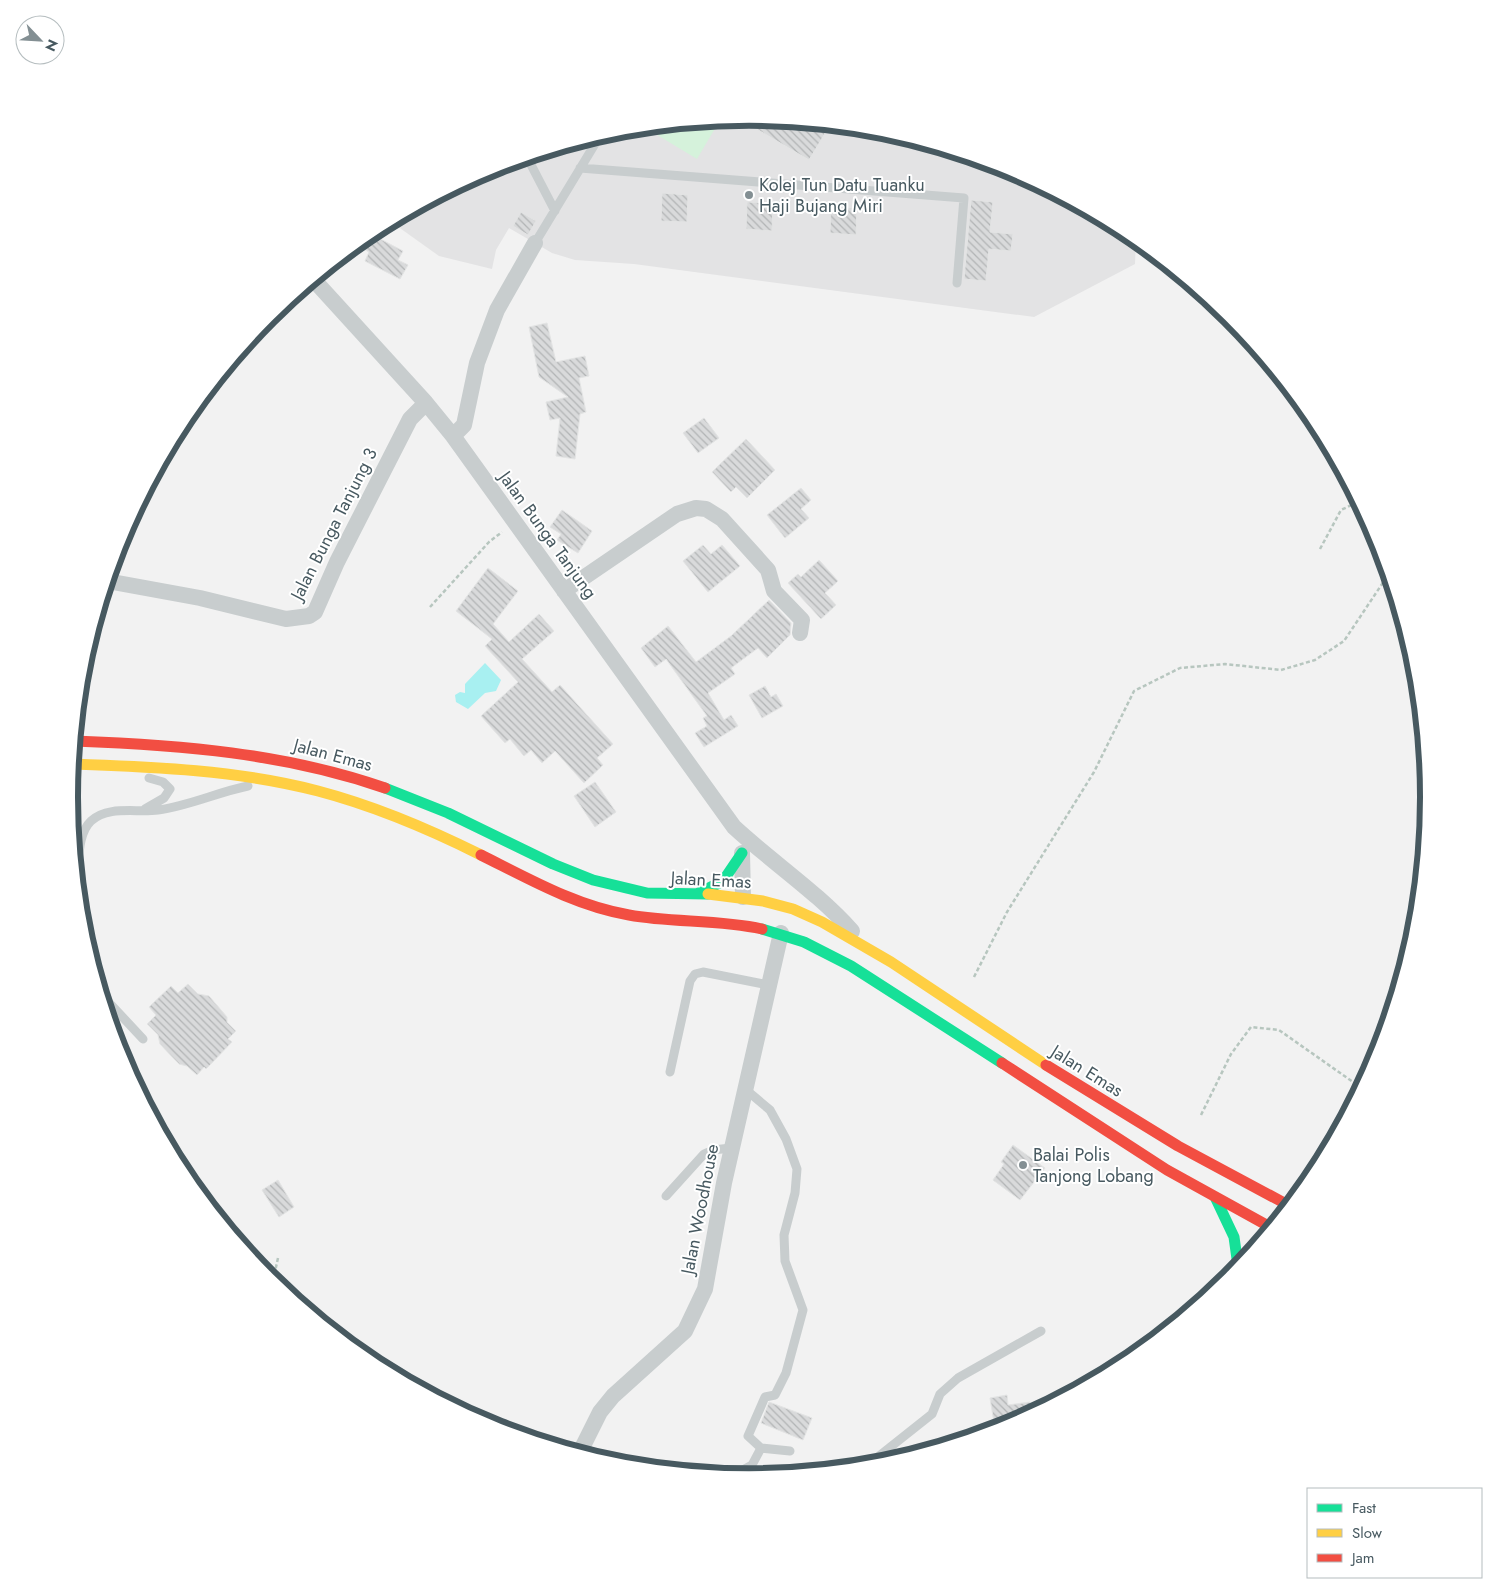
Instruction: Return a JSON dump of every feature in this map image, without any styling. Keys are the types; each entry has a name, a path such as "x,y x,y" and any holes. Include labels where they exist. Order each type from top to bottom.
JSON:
{"main road":[{"name":"Jalan Emas","path":"80,741 206,747 276,757 344,774 387,788 454,816 563,869 590,879 646,894 672,896 697,894 743,897 780,904 821,921 866,947 1082,1090 1208,1165 1282,1203"},
{"path":"79,764 210,771 317,791 395,816 465,847 524,877 600,909 654,918 737,924 781,933"},
{"path":"697,894 723,881 742,853"},
{"path":"743,897 743,906 752,918 781,933 823,949 1216,1199 1265,1224"},
{"path":"1216,1199 1234,1237 1237,1256"}],"street":[{"path":"453,436 464,425 477,363 494,317 535,243"},
{"name":"Jalan Bunga Tanjung","path":"317,283 426,403 453,436 734,827"},
{"name":"Jalan Bunga Tanjung 3","path":"113,582 200,598 286,619 309,616 315,612 337,562 410,419 426,403"},
{"path":"564,591 677,514 696,508 706,509 722,519 768,570 774,591 802,620 800,633"},
{"path":"734,827 742,853 743,897"},
{"path":"734,827 761,852 830,906 866,947"},
{"name":"Jalan Woodhouse","path":"583,1447 596,1419 613,1396 685,1331 705,1289 731,1148 781,933"}],"lane":[{"path":"535,243 595,143"},
{"path":"529,163 555,210"},
{"path":"580,168 964,198 957,283"},
{"path":"79,772 144,777 163,782 168,786 170,789 164,798 143,810"},
{"path":"80,851 83,833 91,821 100,814 159,810 239,788 272,782"},
{"path":"670,1072 690,982 695,974 703,972 768,985"},
{"path":"111,1005 142,1039"},
{"path":"745,1090 770,1110 786,1138 797,1169 795,1193 784,1235 785,1261 803,1310 786,1373 775,1395 765,1398 748,1436 761,1448 790,1451"},
{"path":"666,1196 704,1154 714,1150 731,1148"},
{"path":"881,1455 932,1414 940,1394 958,1378 1041,1330"},
{"path":"748,1468 752,1465 761,1448"}],"path":[{"path":"1320,549 1341,510 1352,505"},
{"path":"430,607 489,542 514,523"},
{"path":"974,977 1007,912 1094,772 1134,691 1180,668 1226,664 1281,670 1315,660 1344,641 1384,581"},
{"path":"1201,1115 1231,1054 1250,1027 1279,1030 1354,1083"},
{"path":"275,1272 278,1258"}],"shaded area":[{"name":"Kolej Tun Datu Tuanku Haji Bujang Miri","path":"748,126 836,131 922,148 964,161 1045,195 1084,215 1136,249 1135,264 1034,317 634,264 575,260 552,253 509,228 496,250 492,269 439,256 397,226 452,195 492,177 533,161 575,148 618,138 661,131"}],"green space":[{"path":"716,127 697,159 653,132"}],"water":[{"path":"485,663 501,680 496,691 485,693 468,709 456,702 455,695 460,692 465,693 465,684"}],"building":[{"path":"752,126 827,130 809,160"},
{"path":"662,193 688,195 687,222 661,221"},
{"path":"971,200 993,202 990,232 1013,234 1011,251 989,249 986,281 964,279"},
{"path":"747,202 773,203 772,231 746,229"},
{"path":"831,206 857,208 856,235 830,233"},
{"path":"521,212 536,221 528,235 513,226"},
{"path":"378,238 403,251 398,260 408,265 400,279 365,261 369,252 363,248"},
{"path":"547,323 556,362 585,356 589,376 579,378 586,412 580,414 575,459 556,456 560,418 550,420 546,402 568,397 539,377 529,327"},
{"path":"704,418 719,438 698,453 683,433"},
{"path":"746,439 775,470 747,498 736,487 731,492 712,472"},
{"path":"801,488 811,500 801,509 809,518 785,538 767,515"},
{"path":"562,510 592,531 578,553 557,540 561,534 550,527"},
{"path":"703,545 711,554 722,545 740,566 708,592 683,561"},
{"path":"819,560 838,581 825,593 836,605 821,619 788,583 798,574 801,577"},
{"path":"488,568 518,591 493,624 509,642 539,614 554,631 522,659 552,692 560,685 613,744 597,758 603,765 584,783 555,751 542,763 531,750 524,756 510,739 505,743 481,716 518,682 485,646 492,639 456,611"},
{"path":"769,600 791,623 790,635 767,658 758,648 731,668 735,674 708,693 724,720 731,715 738,726 704,747 695,733 707,726 703,718 707,716 666,659 655,667 641,648 668,626 696,662 731,636"},
{"path":"765,686 771,697 776,694 783,706 762,718 749,695"},
{"path":"595,782 616,812 595,827 574,796"},
{"path":"188,984 198,994 209,996 227,1017 227,1022 236,1031 228,1039 232,1042 206,1069 204,1067 197,1075 187,1066 179,1064 160,1044 158,1035 147,1024 156,1015 149,1007 171,986 178,993"},
{"path":"1013,1145 1045,1168 1020,1200 993,1180 1004,1164 1001,1162"},
{"path":"278,1180 294,1207 279,1217 262,1190"},
{"path":"1007,1395 1008,1405 1030,1402 1031,1405 994,1420 990,1398"},
{"path":"769,1402 812,1418 803,1440 761,1423"}],"traffic: fast":[{"path":"385,788 448,813 553,864 593,880 647,893 708,894"},
{"path":"697,894 723,881 742,853"},
{"path":"762,929 804,942 851,966 1002,1063"},
{"path":"1216,1199 1234,1237 1237,1256"}],"traffic: slow":[{"path":"79,764 196,771 257,778 288,784 339,797 381,811 422,827 481,855"},
{"path":"708,894 763,901 793,909 822,922 891,962 1046,1065"}],"traffic: jam":[{"path":"80,741 193,748 232,753 309,766 385,788"},
{"path":"481,855 553,891 609,911 662,919 729,924 762,929"},
{"path":"1002,1063 1167,1170 1265,1224"},
{"path":"1046,1065 1178,1146 1283,1202"}],"place":[{"name":"Kolej Tun Datu Tuanku Haji Bujang Miri","path":"749,195"},
{"name":"Balai Polis Tanjong Lobang","path":"1023,1165"}]}
